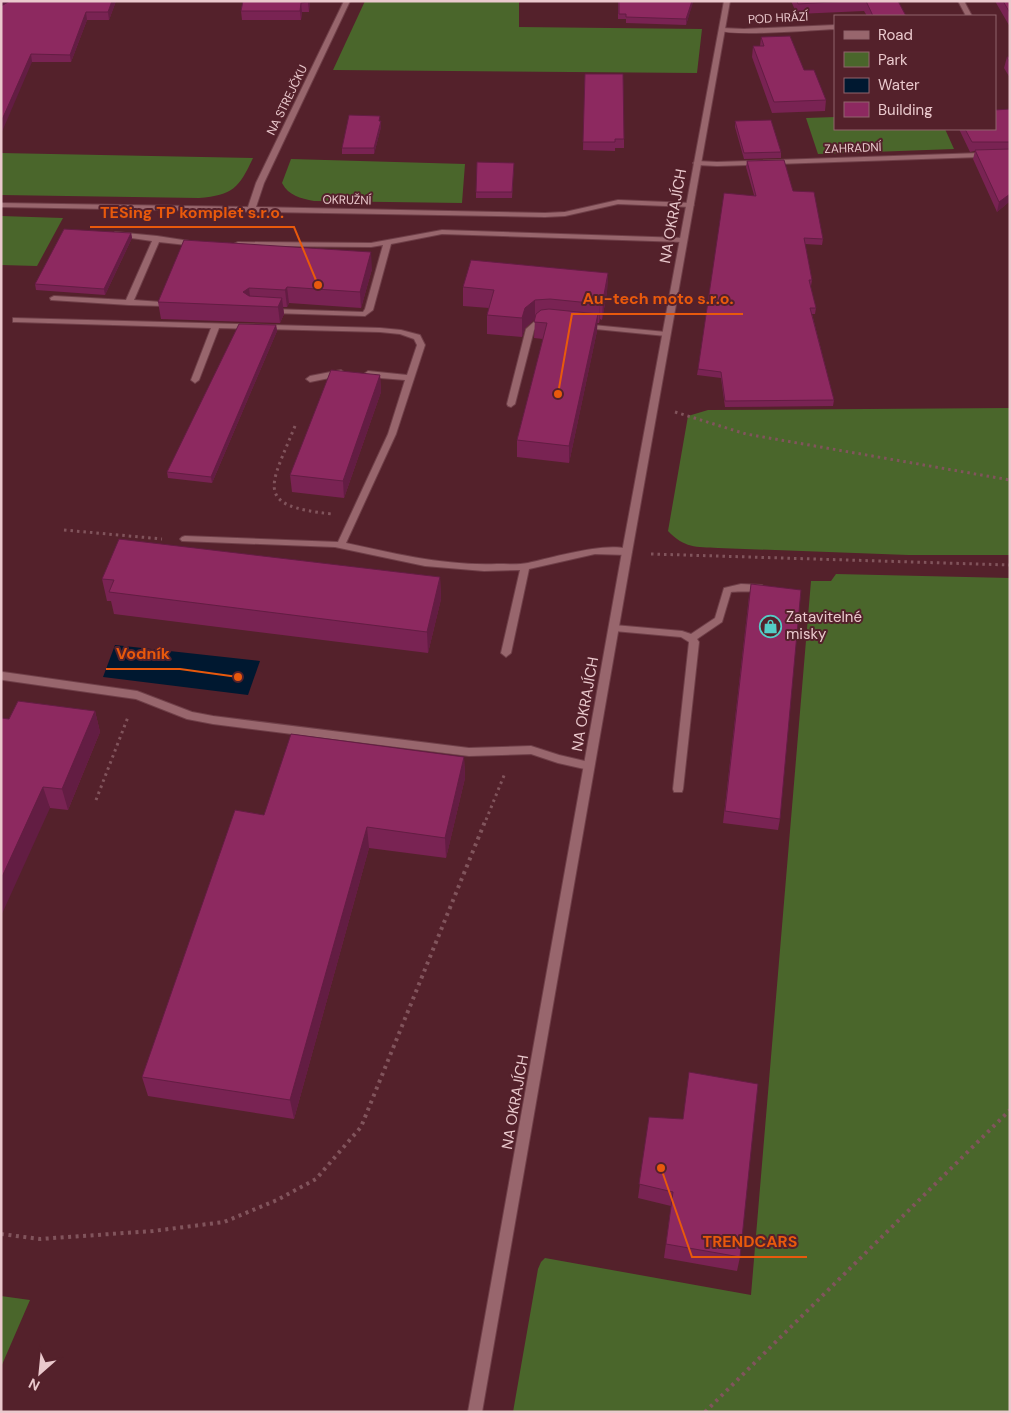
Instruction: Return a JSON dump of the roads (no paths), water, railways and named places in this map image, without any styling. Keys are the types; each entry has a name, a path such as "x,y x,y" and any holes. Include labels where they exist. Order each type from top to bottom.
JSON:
{"street":[{"name":"NA STREJČKU","path":"252,210 260,183 347,1"},
{"name":"NA OKRAJÍCH","path":"475,1412 627,552 727,1"},
{"path":"961,1 968,15"},
{"name":"POD HRÁZÍ","path":"722,30 744,31 834,27"},
{"name":"ZAHRADNÍ","path":"698,163 727,164 1010,154"},
{"name":"OKRUŽNÍ","path":"1,205 545,215 565,214 618,202 690,205"},
{"path":"227,244 371,245 442,232 684,240"},
{"path":"112,233 208,244"},
{"path":"129,303 156,238"},
{"path":"260,310 365,314 369,310 387,243"},
{"path":"54,298 161,304"},
{"path":"16,320 401,332 417,337 421,341 411,378 389,443 341,545"},
{"path":"511,404 530,329 538,323 559,323"},
{"path":"195,380 216,325"},
{"path":"578,325 666,334"},
{"path":"310,379 333,373 357,373 411,378"},
{"path":"185,540 341,545 425,563 501,568 524,567 595,551 627,552"},
{"path":"506,653 524,567"},
{"path":"692,638 719,620 727,590 741,587 776,589"},
{"path":"614,628 682,634 692,638"},
{"path":"678,789 694,647 692,638"},
{"path":"3,676 137,695 191,716 213,720 469,752 531,750 589,766"}],"water":[{"path":"115,645 260,661 248,695 103,677"}],"place":[{"name":"TESing TP komplet s.r.o.","path":"318,285"},
{"name":"Au-tech moto s.r.o.","path":"558,394"},
{"name":"Zatavitelné misky","path":"770,626"},
{"name":"Vodník","path":"238,677"},
{"name":"TRENDCARS","path":"661,1168"}]}
